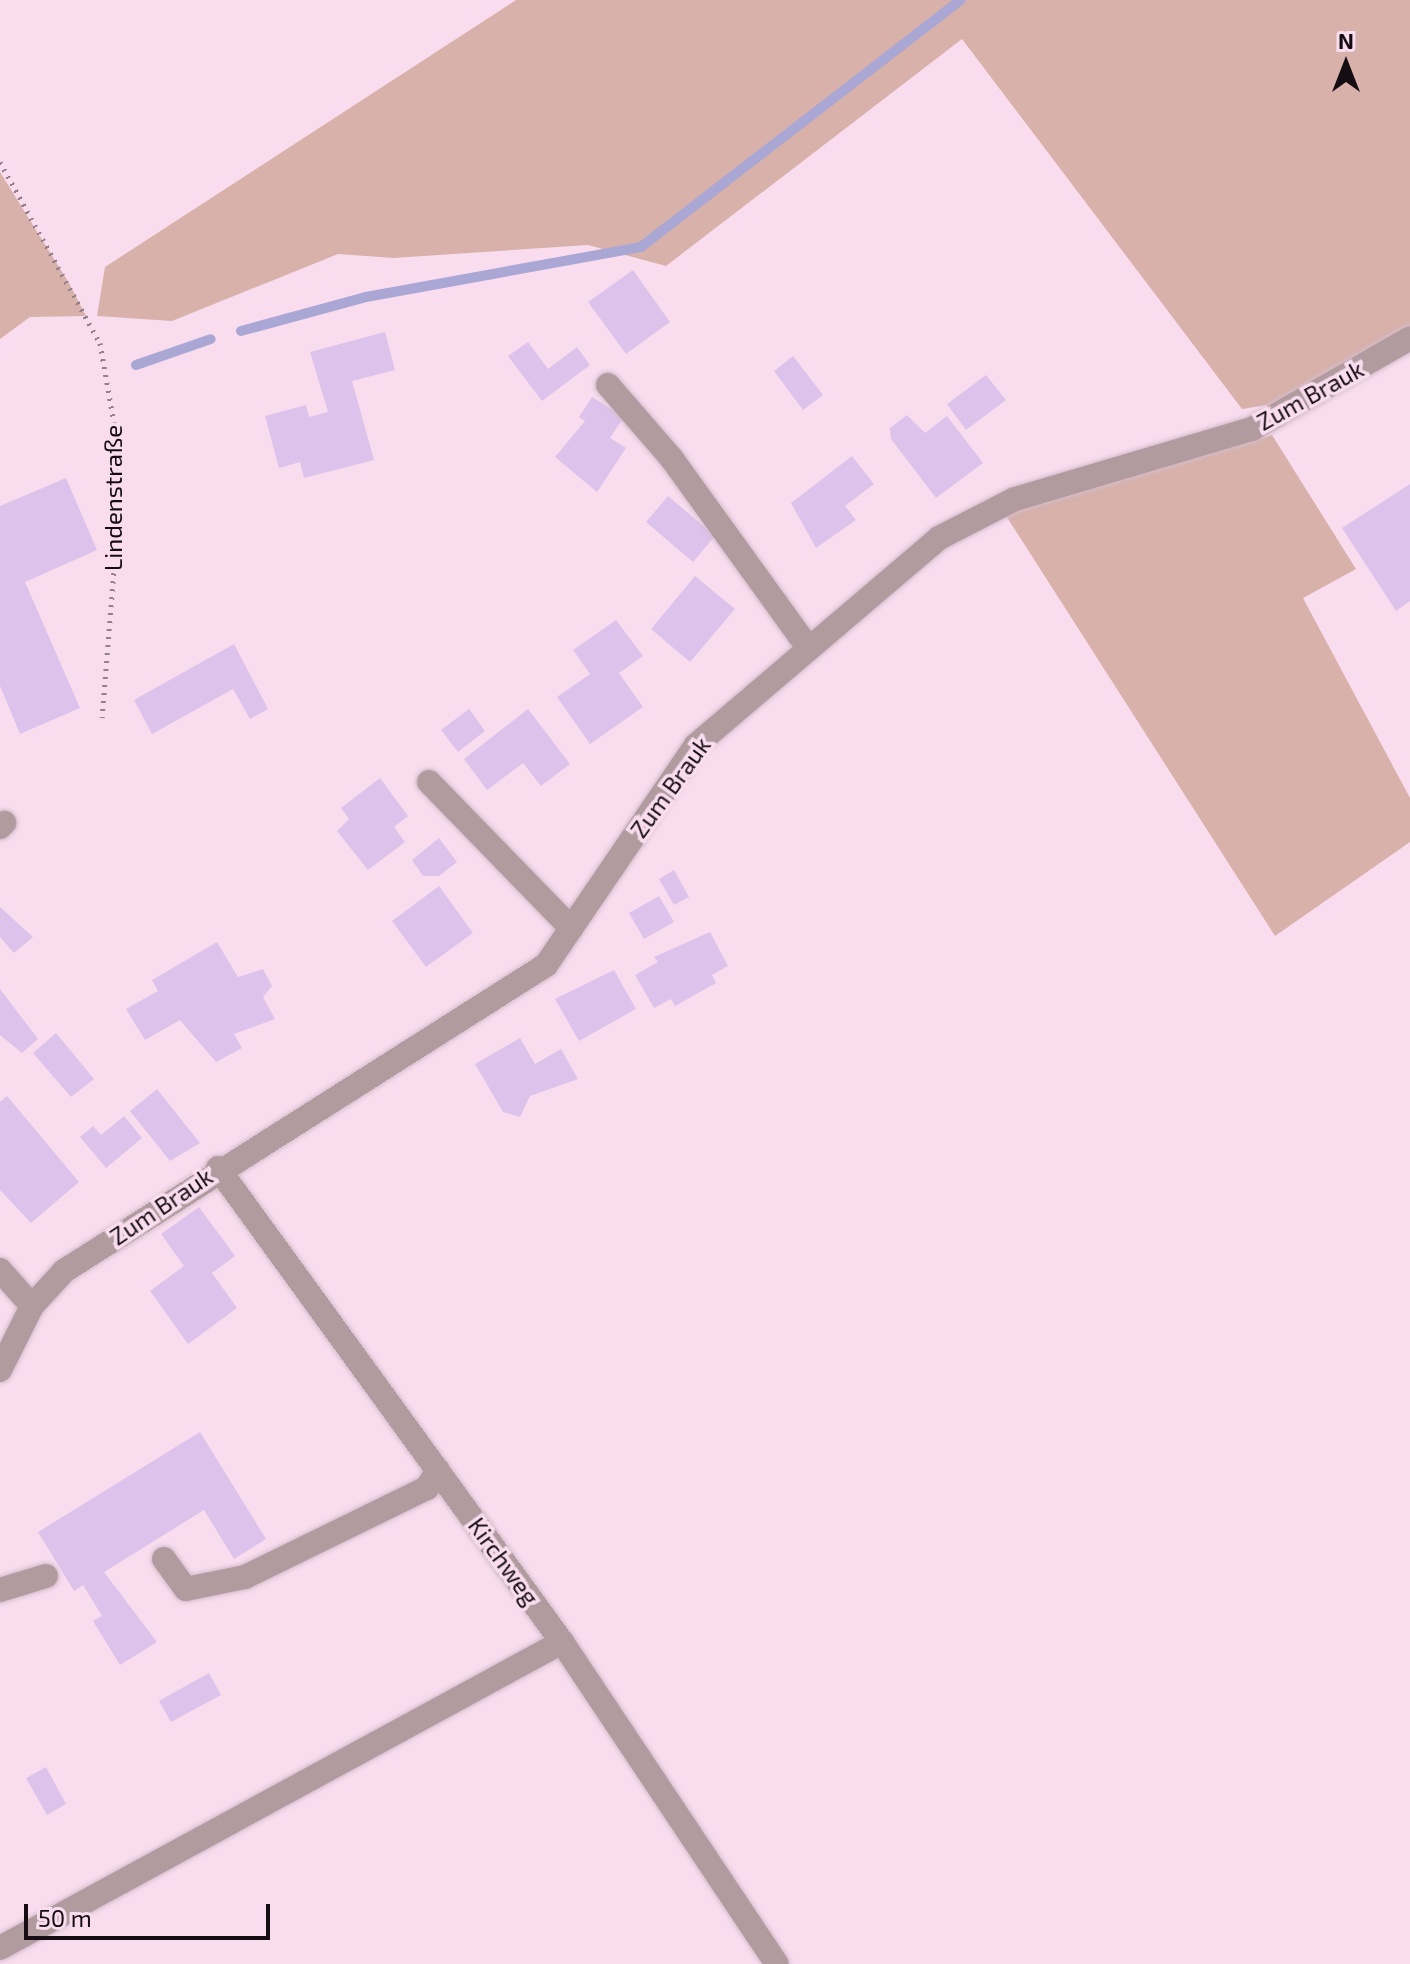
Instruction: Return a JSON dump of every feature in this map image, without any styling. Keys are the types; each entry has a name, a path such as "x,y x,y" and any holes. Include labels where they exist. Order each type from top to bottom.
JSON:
{"street":[{"name":"Zum Brauk","path":"0,1370 32,1306 64,1271 218,1168 546,965 696,745 807,646 939,538 1015,499 1252,429 1410,338"},
{"path":"608,385 672,459 807,646"},
{"path":"429,782 571,928"},
{"name":"Kirchweg","path":"218,1168 562,1642 777,1964"},
{"path":"0,1270 32,1306"},
{"path":"164,1559 186,1589 245,1577 427,1488 438,1470"},
{"path":"0,1590 46,1576"},
{"path":"4,1945 562,1642"}],"path":[{"name":"Lindenstraße","path":"0,162 100,343 116,435 115,557 102,717"}],"shaded area":[{"path":"516,0 1410,0 1410,326 1274,404 1242,409 962,39 666,266 588,245 394,258 338,254 172,321 97,316 105,267"},
{"path":"0,172 86,316 30,317 0,339"},
{"path":"1272,435 1356,569 1303,598 1410,798 1410,842 1275,936 1003,511"}],"building":[{"path":"633,270 670,322 626,354 588,302"},
{"path":"385,332 395,370 352,381 374,460 304,478 300,462 279,468 265,416 306,405 309,417 328,412 310,352"},
{"path":"528,342 548,369 577,347 590,365 542,401 508,356"},
{"path":"793,356 823,395 803,410 774,371"},
{"path":"986,375 1006,400 966,430 947,404"},
{"path":"592,397 624,417 610,438 626,448 597,492 555,457 585,421 579,417"},
{"path":"907,415 925,433 947,416 983,463 936,498 891,439 890,428"},
{"path":"852,456 874,484 845,506 856,520 816,548 791,503"},
{"path":"66,478 97,550 25,582 80,708 20,734 0,686 0,506"},
{"path":"1410,484 1410,601 1396,611 1342,528"},
{"path":"668,496 715,536 693,562 646,522"},
{"path":"695,576 735,609 690,662 651,629"},
{"path":"616,620 643,656 619,673 643,707 590,744 557,697 590,674 573,650"},
{"path":"234,644 268,709 250,719 233,689 152,734 134,700"},
{"path":"469,709 485,731 458,752 441,730"},
{"path":"528,709 570,764 541,786 523,763 487,790 464,759"},
{"path":"380,778 408,816 394,827 405,842 368,870 337,831 349,819 341,808"},
{"path":"439,838 457,862 439,876 423,876 412,860"},
{"path":"674,870 689,897 674,905 659,879"},
{"path":"439,886 473,933 426,967 392,921"},
{"path":"659,896 674,922 644,939 629,913"},
{"path":"0,907 33,937 14,953 0,937"},
{"path":"710,932 728,966 712,975 716,983 675,1006 671,999 654,1008 635,975 658,962 654,957"},
{"path":"217,942 238,977 263,969 272,986 263,997 275,1019 234,1034 242,1048 216,1062 180,1020 145,1040 126,1009 158,991 152,980"},
{"path":"614,970 636,1009 579,1041 555,999"},
{"path":"0,989 38,1039 22,1053 0,1035"},
{"path":"56,1033 94,1079 71,1097 33,1053"},
{"path":"520,1038 535,1064 561,1049 578,1079 530,1096 520,1117 503,1112 475,1064"},
{"path":"157,1089 200,1143 170,1161 130,1111"},
{"path":"7,1096 79,1182 31,1223 0,1190 0,1102"},
{"path":"124,1116 142,1138 106,1168 80,1137 93,1126 101,1135"},
{"path":"199,1207 235,1256 212,1273 237,1308 188,1344 150,1291 184,1266 161,1234"},
{"path":"200,1432 266,1539 234,1559 204,1510 104,1572 157,1642 120,1665 93,1621 102,1616 83,1585 74,1591 38,1532"},
{"path":"209,1673 221,1695 171,1722 159,1701"},
{"path":"46,1767 66,1804 47,1815 26,1778"}],"waterway":[{"path":"241,331 366,297 641,247 961,0"},
{"path":"136,365 211,339"}]}
